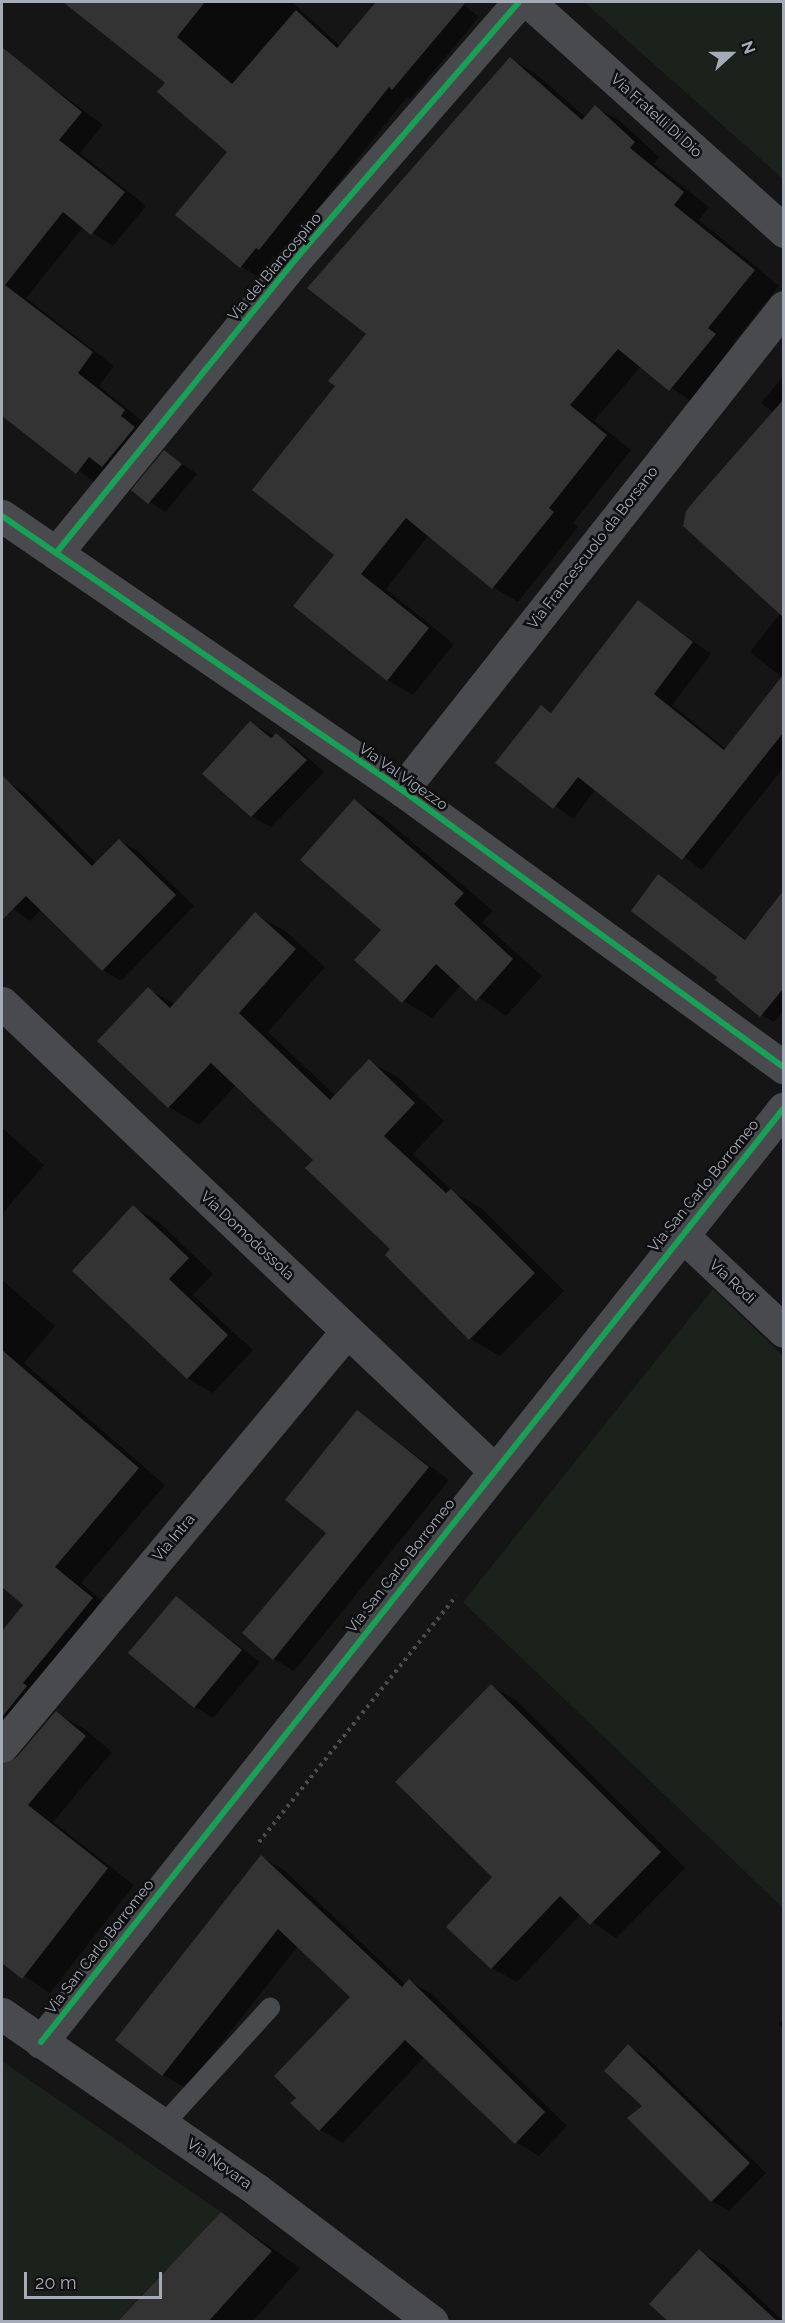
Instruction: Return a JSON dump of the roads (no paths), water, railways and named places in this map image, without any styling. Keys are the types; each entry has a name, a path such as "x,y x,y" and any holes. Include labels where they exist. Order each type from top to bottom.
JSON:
{"street":[{"name":"Via del Biancospino","path":"56,553 299,255 519,2"},
{"name":"Via Fratelli Di Dio","path":"530,2 783,231"},
{"name":"Via Francescuolo da Borsano","path":"402,790 783,307"},
{"name":"Via Val Vigezzo","path":"2,516 402,790 783,1068"},
{"name":"Via Domodossola","path":"2,1003 493,1469"},
{"name":"Via San Carlo Borromeo","path":"41,2042 493,1469 783,1108"},
{"name":"Via Rodi","path":"681,1234 783,1330"},
{"name":"Via Intra","path":"2,1746 347,1331"},
{"name":"Via Novara","path":"2,2014 164,2125 432,2322"}],"lane":[{"path":"164,2125 270,2008"}]}
